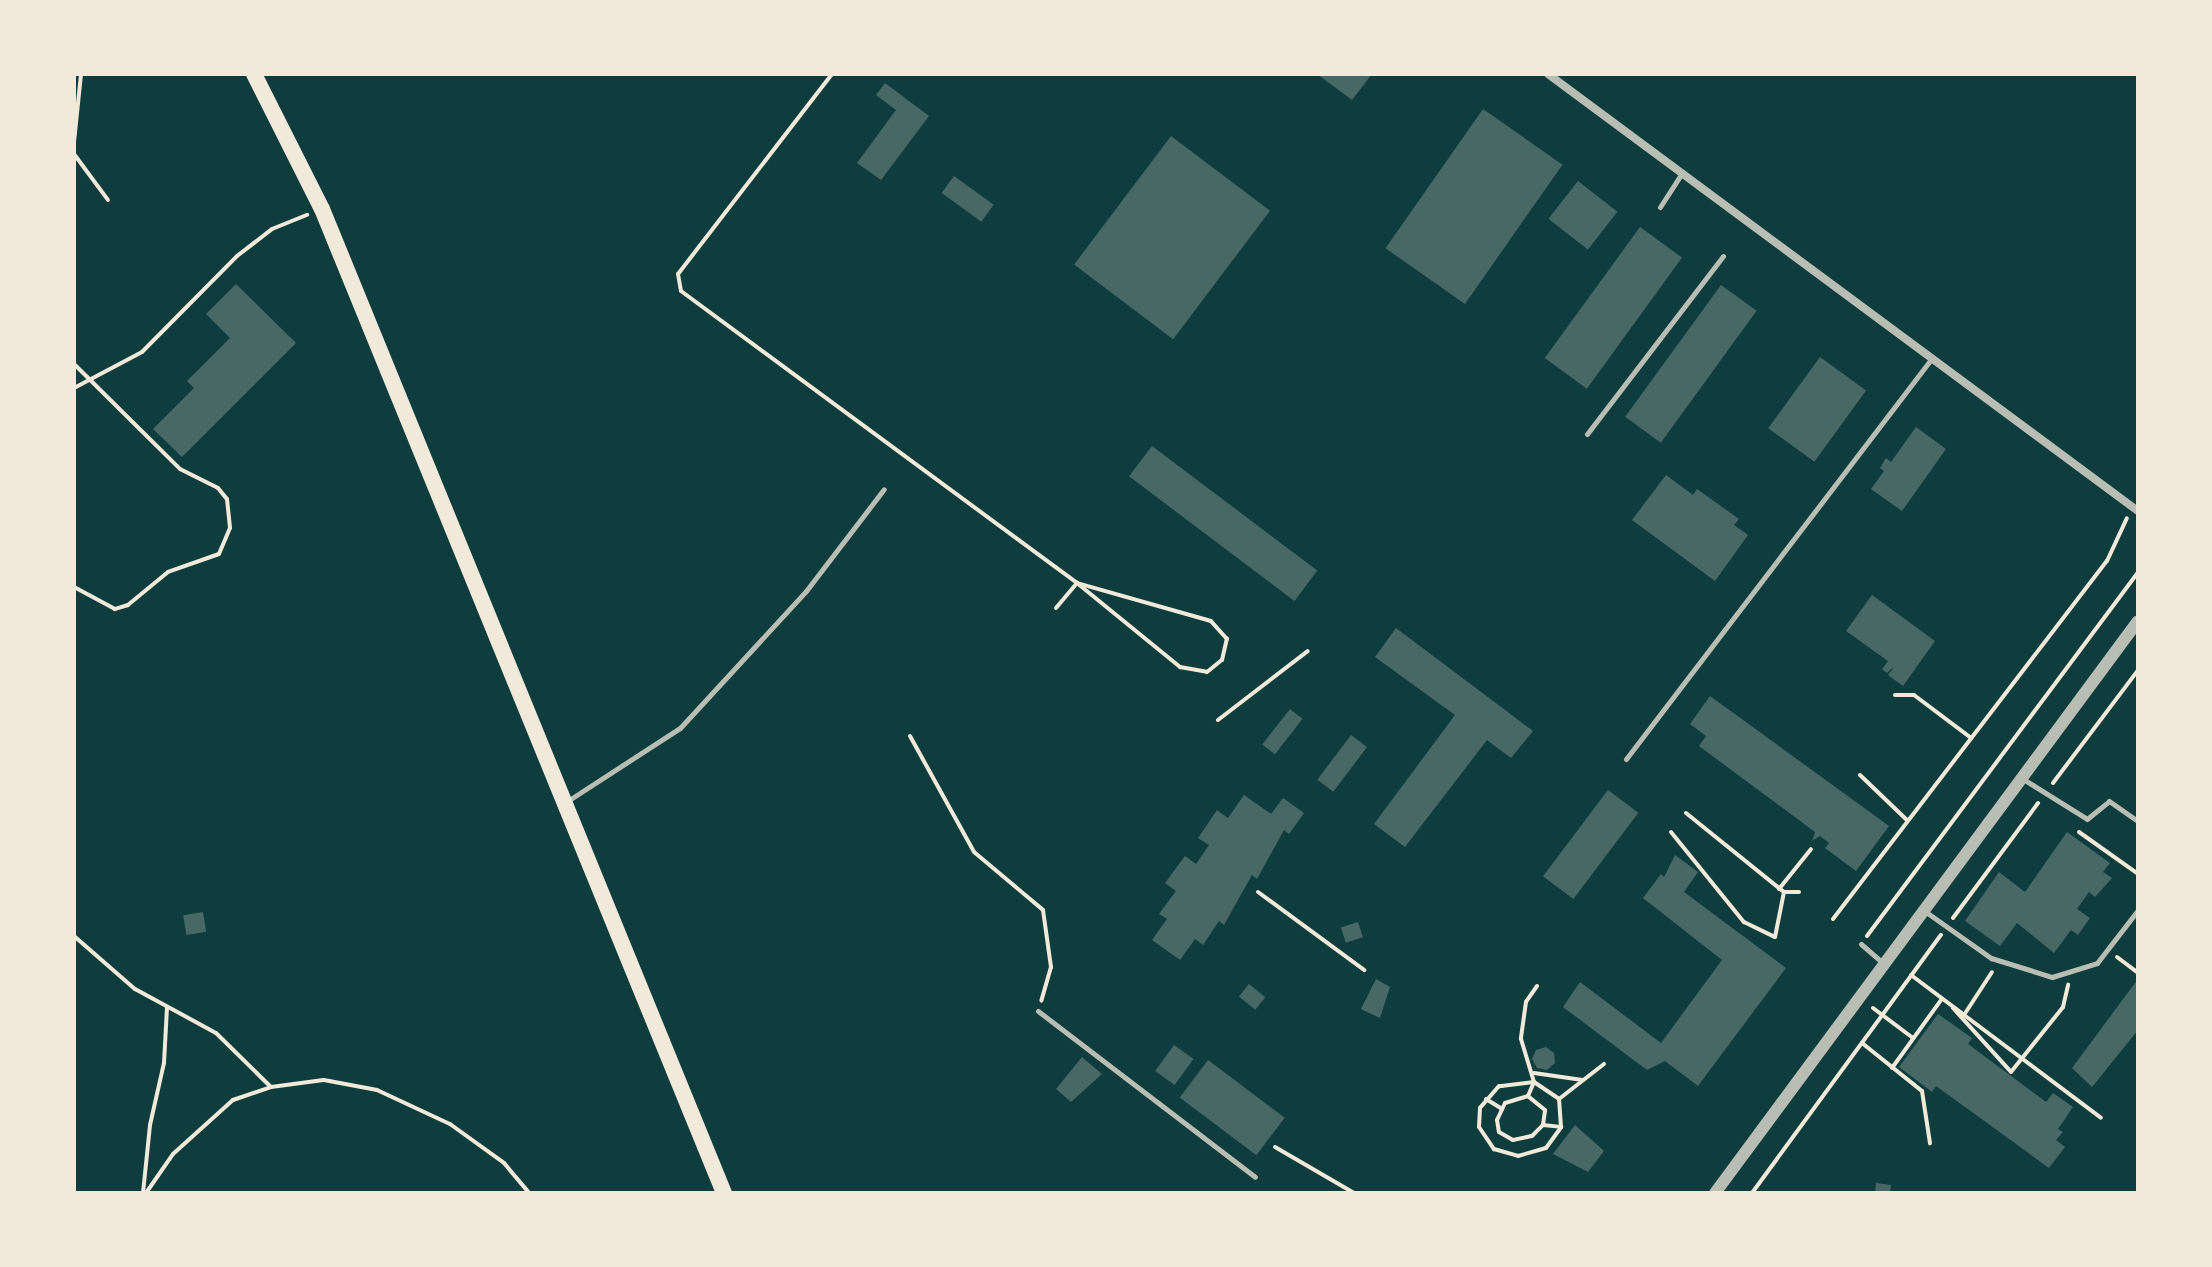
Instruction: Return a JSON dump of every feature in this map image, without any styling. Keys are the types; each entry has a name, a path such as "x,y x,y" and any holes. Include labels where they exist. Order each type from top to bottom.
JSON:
{"main road":[{"path":"254,74 322,209 724,1193"}],"street":[{"path":"1548,74 2135,508"},
{"path":"1715,1193 2138,621"}],"lane":[{"path":"1660,207 1682,173"},
{"path":"1587,434 1723,256"},
{"path":"1626,759 1933,358"},
{"path":"564,803 680,728 806,591 884,489"},
{"path":"2023,779 2087,819 2109,801 2138,821"},
{"path":"1925,912 1998,961 2052,977 2070,975 2097,963 2138,910"},
{"path":"1861,944 1885,965"},
{"path":"1038,1011 1255,1177"}],"path":[{"path":"74,142 82,99 81,74"},
{"path":"832,74 678,274 681,291 1077,583 1180,667 1207,672 1222,660 1227,639 1211,621 1077,583"},
{"path":"74,101 82,99"},
{"path":"74,154 108,200"},
{"path":"74,388 142,352 237,256 272,229 322,209"},
{"path":"74,364 180,469 218,488 227,499 230,528 219,554 168,572 128,605 115,609 74,587"},
{"path":"1833,919 2107,561 2135,508"},
{"path":"1861,944 2138,573"},
{"path":"1056,608 1077,583"},
{"path":"1218,720 1308,651"},
{"path":"1895,695 1914,695 1970,737"},
{"path":"910,736 974,852 1043,910 1051,967 1038,1011"},
{"path":"1860,775 1907,820"},
{"path":"2038,803 2050,811"},
{"path":"1686,813 1782,891 1799,892"},
{"path":"2073,827 2138,874"},
{"path":"1671,832 1744,922 1775,937 1782,891 1811,849"},
{"path":"1258,892 1364,970"},
{"path":"75,936 135,989 216,1033 271,1087"},
{"path":"2109,951 2138,973"},
{"path":"1964,1015 1998,961"},
{"path":"1911,975 2101,1118"},
{"path":"1953,1008 2011,1072 2063,1007 2070,975"},
{"path":"1528,1096 1545,1110 1543,1125 1532,1136 1513,1140 1499,1132 1502,1109 1505,1103 1528,1096 1534,1082 1534,1073 1521,1039 1526,1002 1537,986"},
{"path":"1860,998 1913,1038"},
{"path":"1892,1068 1941,1000"},
{"path":"144,1193 150,1125 164,1063 167,1007"},
{"path":"1862,1043 1922,1091 1930,1143"},
{"path":"1559,1099 1604,1064"},
{"path":"1534,1073 1583,1080"},
{"path":"144,1193 200,1125 233,1100 271,1087 324,1080 377,1090 450,1124 504,1163 529,1193"},
{"path":"1534,1082 1559,1099 1561,1127 1546,1148 1518,1156 1494,1149 1479,1127 1486,1099 1499,1086 1534,1082"},
{"path":"1486,1099 1502,1109"},
{"path":"1543,1125 1561,1127"},
{"path":"1275,1147 1354,1193"}],"building":[{"path":"1317,74 1372,74 1352,100"},
{"path":"885,83 929,116 881,180 857,163 896,110 876,95"},
{"path":"1483,109 1562,165 1465,304 1385,248"},
{"path":"1171,136 1270,211 1173,339 1074,265"},
{"path":"954,176 994,205 981,222 942,193"},
{"path":"1578,181 1617,212 1588,250 1548,219"},
{"path":"1640,227 1682,258 1587,389 1545,358"},
{"path":"236,284 296,343 182,457 153,429 194,388 187,381 230,338 206,314"},
{"path":"1721,285 1757,311 1661,443 1625,417"},
{"path":"1820,357 1866,391 1814,462 1768,428"},
{"path":"1916,427 1946,449 1902,511 1871,489 1884,471 1880,468 1886,458 1891,462"},
{"path":"1152,446 1317,571 1294,601 1129,476"},
{"path":"1666,475 1693,495 1697,489 1739,519 1734,525 1748,535 1715,581 1632,520"},
{"path":"1872,595 1935,641 1903,686 1888,675 1895,666 1887,673 1882,669 1888,661 1846,631"},
{"path":"1396,628 1533,731 1511,758 1487,740 1405,847 1374,824 1455,715 1375,657"},
{"path":"1710,696 1889,826 1856,871 1825,848 1829,843 1820,836 1812,841 1815,832 1699,746 1706,736 1690,724"},
{"path":"1290,709 1303,719 1275,754 1262,744"},
{"path":"1351,735 1367,747 1333,792 1317,780"},
{"path":"1608,790 1638,813 1573,899 1543,876"},
{"path":"1244,795 1271,814 1283,798 1304,813 1289,834 1284,830 1257,879 1252,875 1224,925 1219,921 1203,945 1195,939 1180,960 1152,940 1167,919 1159,914 1176,891 1165,883 1185,856 1196,864 1209,845 1198,838 1217,810 1228,818"},
{"path":"2067,832 2110,863 2103,872 2112,878 2095,897 2089,892 2077,909 2090,918 2078,935 2071,930 2054,953 2017,923 2000,946 1965,921 1999,872 2025,892"},
{"path":"1675,855 1698,872 1684,892 1786,968 1698,1086 1665,1061 1647,1070 1563,1007 1580,982 1661,1043 1722,960 1643,898 1661,874 1664,877"},
{"path":"203,912 206,932 186,935 183,915"},
{"path":"1358,922 1363,937 1346,943 1341,928"},
{"path":"1376,979 1390,987 1380,1018 1361,1009"},
{"path":"2138,979 2138,1030 2092,1087 2072,1068"},
{"path":"1249,984 1265,997 1255,1010 1239,996"},
{"path":"1938,1014 1972,1038 1968,1044 2046,1102 2053,1093 2073,1107 2058,1129 2063,1132 2056,1140 2065,1147 2049,1168 1936,1086 1932,1092 1899,1067"},
{"path":"1174,1045 1193,1059 1175,1085 1155,1071"},
{"path":"1546,1047 1554,1053 1555,1063 1547,1070 1537,1068 1532,1059 1536,1050"},
{"path":"1082,1057 1102,1074 1071,1102 1056,1089"},
{"path":"1208,1060 1285,1118 1256,1155 1180,1098"},
{"path":"1575,1125 1604,1151 1588,1172 1553,1154"},
{"path":"1876,1183 1891,1185 1890,1193 1875,1193"}]}
